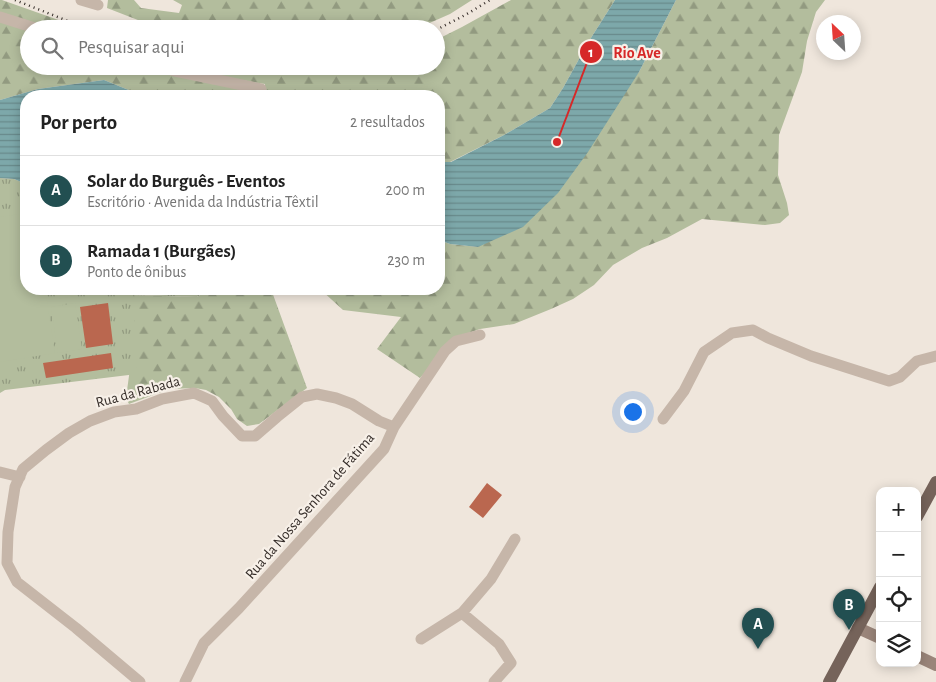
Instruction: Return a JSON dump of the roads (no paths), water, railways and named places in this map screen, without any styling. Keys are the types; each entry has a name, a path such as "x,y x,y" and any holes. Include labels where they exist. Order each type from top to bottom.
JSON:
{"main road":[{"path":"921,510 936,482"},
{"path":"829,682 876,594"}],"street":[{"path":"81,0 98,5"},
{"path":"0,17 20,23"},
{"path":"190,75 261,89"},
{"path":"663,418 684,390 704,352 732,333 753,330 811,356 889,380 900,377 917,361 936,356"},
{"name":"Rua da Nossa Senhora de Fátima","path":"185,682 204,643 239,608 384,449 394,427 445,351 456,341 480,335"},
{"name":"Rua da Rabada","path":"140,682 76,628 17,582 7,563 8,532 15,487 24,469 69,433 90,421 114,412 136,409 162,399 194,393 212,401 242,436 255,436 302,397 317,394 352,404 379,421 394,427"},
{"path":"0,472 20,477"},
{"path":"421,639 462,613 491,579 515,538"},
{"path":"462,613 499,644 511,663 494,682"},
{"path":"858,628 876,636"},
{"path":"921,658 936,665"}],"water":[{"path":"615,0 676,0 639,72 588,152 558,193 523,227 478,247 445,242 445,162 451,162 504,135 550,108"},
{"path":"104,80 129,90 35,90"},
{"path":"20,94 20,182 0,178 0,100"}],"railway":[{"path":"15,0 65,20"},
{"path":"445,25 490,0"}],"place":[{"name":"Rio Ave","path":"557,142"},
{"name":"Ramada 1 (Burgães)","path":"849,630"},
{"name":"Solar do Burguês - Eventos","path":"758,649"}]}
